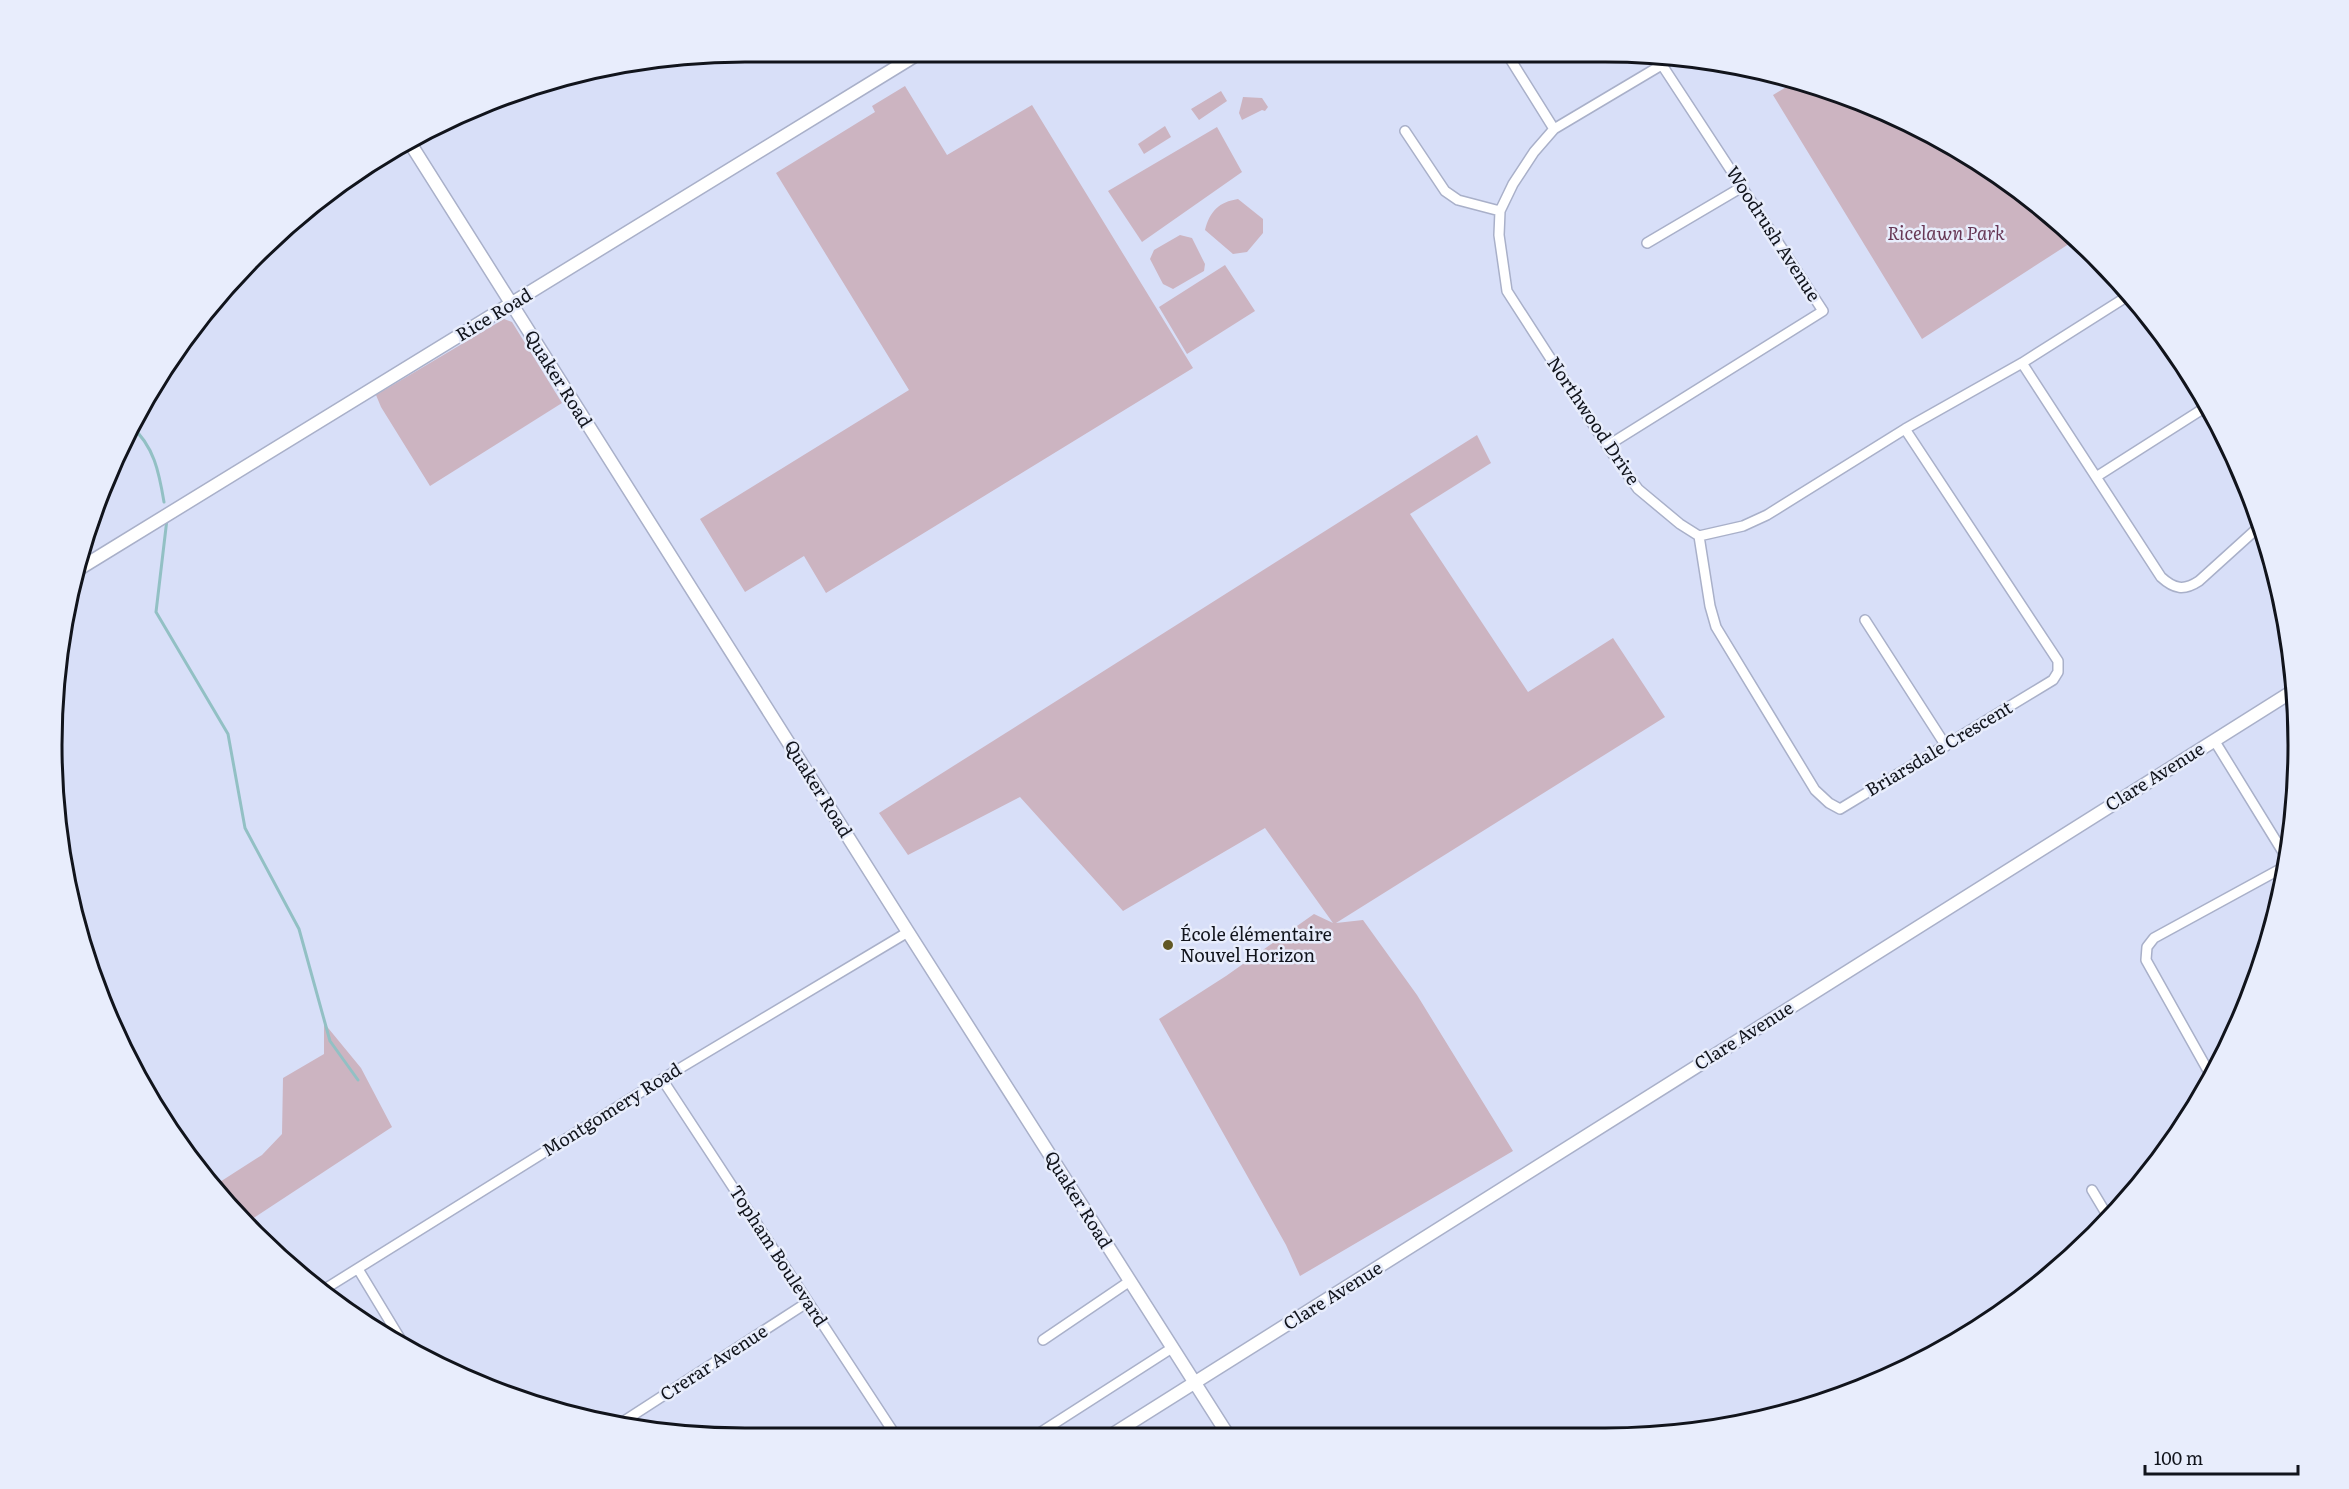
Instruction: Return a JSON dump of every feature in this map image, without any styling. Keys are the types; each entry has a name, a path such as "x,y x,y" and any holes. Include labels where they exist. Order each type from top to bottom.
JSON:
{"street":[{"name":"Rice Road","path":"86,565 905,62"},
{"path":"1512,62 1554,129"},
{"name":"Northwood Drive","path":"1662,65 1554,129 1534,152 1513,184 1500,211 1499,235 1507,291 1607,446 1638,489 1680,524 1700,536"},
{"name":"Woodrush Avenue","path":"1607,446 1823,311 1662,65"},
{"path":"1405,131 1445,191 1458,200 1500,211"},
{"name":"Quaker Road","path":"413,148 1224,1428"},
{"path":"1647,243 1742,188"},
{"path":"1700,536 1743,526 1767,515 1905,429 2022,363 2122,299"},
{"path":"2022,363 2161,577 2170,586 2187,587 2199,581 2253,532"},
{"path":"2096,477 2200,411"},
{"name":"Briarsdale Crescent","path":"1700,536 1710,606 1716,627 1815,790 1829,803 1840,809 2053,680 2058,672 2058,661 1905,429"},
{"path":"1865,620 1946,746"},
{"name":"Clare Avenue","path":"1123,1428 2286,696"},
{"path":"2214,740 2280,846"},
{"path":"2206,1068 2146,960 2147,947 2154,938 2275,872"},
{"name":"Montgomery Road","path":"329,1286 662,1079 908,932"},
{"name":"Topham Boulevard","path":"662,1079 891,1428"},
{"path":"2092,1190 2104,1210"},
{"path":"358,1269 396,1331"},
{"path":"1043,1340 1130,1281"},
{"name":"Crerar Avenue","path":"630,1417 808,1302"},
{"path":"1047,1428 1172,1348"}],"green space":[{"path":"905,86 947,155 1032,105 1193,368 826,593 804,556 745,592 700,519 909,390 776,173 875,112 872,106"},
{"name":"Ricelawn Park","path":"1787,87 1866,113 1907,132 1984,177 2020,203 2069,244 1922,339 1773,95"},
{"path":"1221,91 1227,101 1199,120 1191,109"},
{"path":"1243,97 1262,98 1268,107 1265,111 1262,110 1242,120 1239,113"},
{"path":"1165,126 1171,137 1144,154 1138,144"},
{"path":"1217,127 1242,172 1142,242 1108,191"},
{"path":"1238,199 1263,219 1263,233 1247,252 1233,254 1205,230 1216,208"},
{"path":"1180,235 1192,238 1205,264 1204,271 1173,289 1163,284 1150,259 1154,250"},
{"path":"1225,265 1255,311 1187,354 1159,307"},
{"path":"504,319 512,322 562,403 430,486 381,407 376,395"},
{"path":"1477,435 1491,463 1410,514 1528,692 1613,638 1665,717 1336,923 1363,920 1417,995 1513,1151 1300,1276 1286,1245 1159,1019 1226,976 1314,914 1333,923 1265,828 1123,911 1020,797 908,855 879,813"},
{"path":"324,1023 361,1068 392,1127 253,1218 220,1182 262,1155 282,1134 283,1078 324,1054"}],"waterway":[{"path":"137,432 154,460 164,502"},
{"path":"167,519 156,612 228,734 245,828 299,929 330,1041 358,1080"}],"place":[{"name":"École élémentaire Nouvel Horizon","path":"1168,945"}]}
